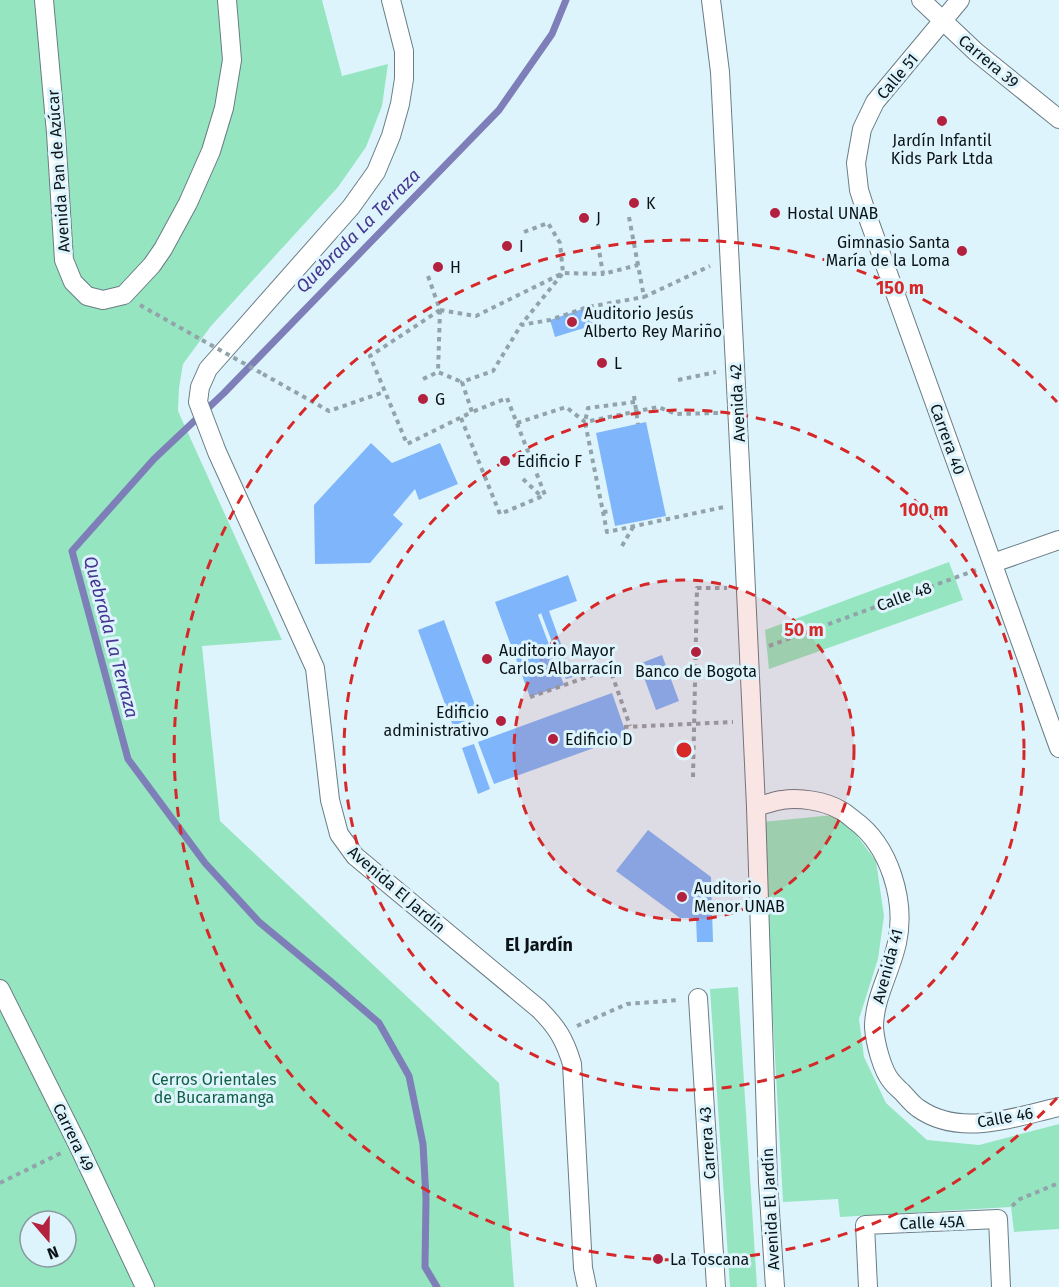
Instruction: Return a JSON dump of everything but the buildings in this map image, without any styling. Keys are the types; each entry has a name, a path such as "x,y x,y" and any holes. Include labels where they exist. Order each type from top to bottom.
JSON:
{"street":[{"name":"Avenida Pan de Azúcar","path":"44,0 64,260 73,282 87,296 103,300 124,295"},
{"path":"124,295 147,272 163,249 188,203 211,150 224,108 232,60 227,0"},
{"name":"Avenida El Jardín","path":"391,0 404,51 404,79 392,136 376,172 351,207 208,369 200,387 198,402 217,452 315,668 330,800 339,834 355,856 551,1021 567,1048 572,1064 583,1268 587,1287"},
{"name":"Avenida 42","path":"711,0 720,72 756,807"},
{"name":"Carrera 39","path":"921,0 976,52 1059,119"},
{"name":"Calle 51","path":"856,163 862,129 875,102 960,0"},
{"name":"Carrera 40","path":"856,163 859,190 867,215 1059,748"},
{"path":"993,563 1059,540"},
{"name":"Avenida 41","path":"756,807 783,799 812,800 839,809 862,826 889,865 895,883 900,917 897,943 876,1007 874,1026 877,1050 891,1081 918,1108"},
{"name":"Avenida El Jardín","path":"756,807 768,1182 774,1287"},
{"name":"Carrera 49","path":"0,989 78,1145 145,1287"},
{"name":"Carrera 43","path":"698,998 716,1287"},
{"name":"Calle 46","path":"918,1108 936,1118 957,1123 976,1124 1059,1107"},
{"path":"998,1219 1001,1287"},
{"name":"Calle 45A","path":"868,1287 865,1225 998,1219"}],"path":[{"path":"629,217 644,297"},
{"path":"423,379 438,372 462,382 493,371 521,325 563,273 560,243 548,223 524,232"},
{"path":"598,244 603,274"},
{"path":"521,325 550,320 588,307 644,297 729,257"},
{"path":"461,418 500,514 545,495 507,398 472,412 407,444 370,356 440,310 476,316 563,273 603,274 638,265"},
{"path":"428,276 440,310 438,372"},
{"path":"124,295 329,411 384,392"},
{"path":"678,380 735,369"},
{"path":"462,382 472,412"},
{"path":"634,396 638,424"},
{"path":"635,402 588,408 585,422 607,532 742,504"},
{"path":"517,423 566,407 585,422 658,406 676,414 737,412"},
{"path":"534,466 555,458 558,468"},
{"path":"523,479 542,497"},
{"path":"603,512 612,511"},
{"path":"622,546 633,526"},
{"name":"Calle 48","path":"749,653 993,563"},
{"path":"693,777 697,588 746,589"},
{"path":"530,697 610,669 630,726"},
{"path":"624,727 752,722"},
{"path":"560,1033 627,1004 698,998"},
{"path":"0,1183 78,1145"},
{"path":"998,1219 1020,1199 1059,1183"}],"green space":[{"name":"Cerros Orientales de Bucaramanga","path":"0,0 322,0 342,76 388,64 382,106 366,147 338,187 211,326 183,364 178,411 282,640 202,646 220,821 499,1083 514,1287 0,1287"},
{"path":"949,562 963,600 769,669 765,630"},
{"path":"834,815 849,825 876,861 884,916 878,959 859,1019 864,1057 886,1103 927,1140 979,1145 1059,1124 1059,1229 1014,1232 1011,1207 840,1217 838,1199 783,1202 762,822"},
{"path":"738,987 757,1287 730,1287 710,989"}],"waterway":[{"name":"Quebrada La Terraza","path":"437,1287 425,1267 426,1198 423,1144 409,1076 379,1023 259,922 205,863 128,759 72,551 154,459 224,393 499,110 552,34 566,0"}],"place":[{"name":"Jardín Infantil Kids Park Ltda","path":"942,121"},
{"name":"K","path":"634,203"},
{"name":"Hostal UNAB","path":"775,213"},
{"name":"J","path":"584,218"},
{"name":"I","path":"507,246"},
{"name":"Gimnasio Santa María de la Loma","path":"962,251"},
{"name":"H","path":"438,267"},
{"name":"Auditorio Jesús Alberto Rey Mariño","path":"572,322"},
{"name":"L","path":"602,363"},
{"name":"G","path":"423,399"},
{"name":"Edificio F","path":"505,461"},
{"name":"Banco de Bogota","path":"696,652"},
{"name":"Auditorio Mayor Carlos Albarracín","path":"487,659"},
{"name":"Edificio administrativo","path":"501,721"},
{"name":"Edificio D","path":"553,739"},
{"name":"Auditorio Menor UNAB","path":"682,897"},
{"name":"La Toscana","path":"658,1259"}],"district":[{"name":"El Jardín","path":"539,945"}]}
